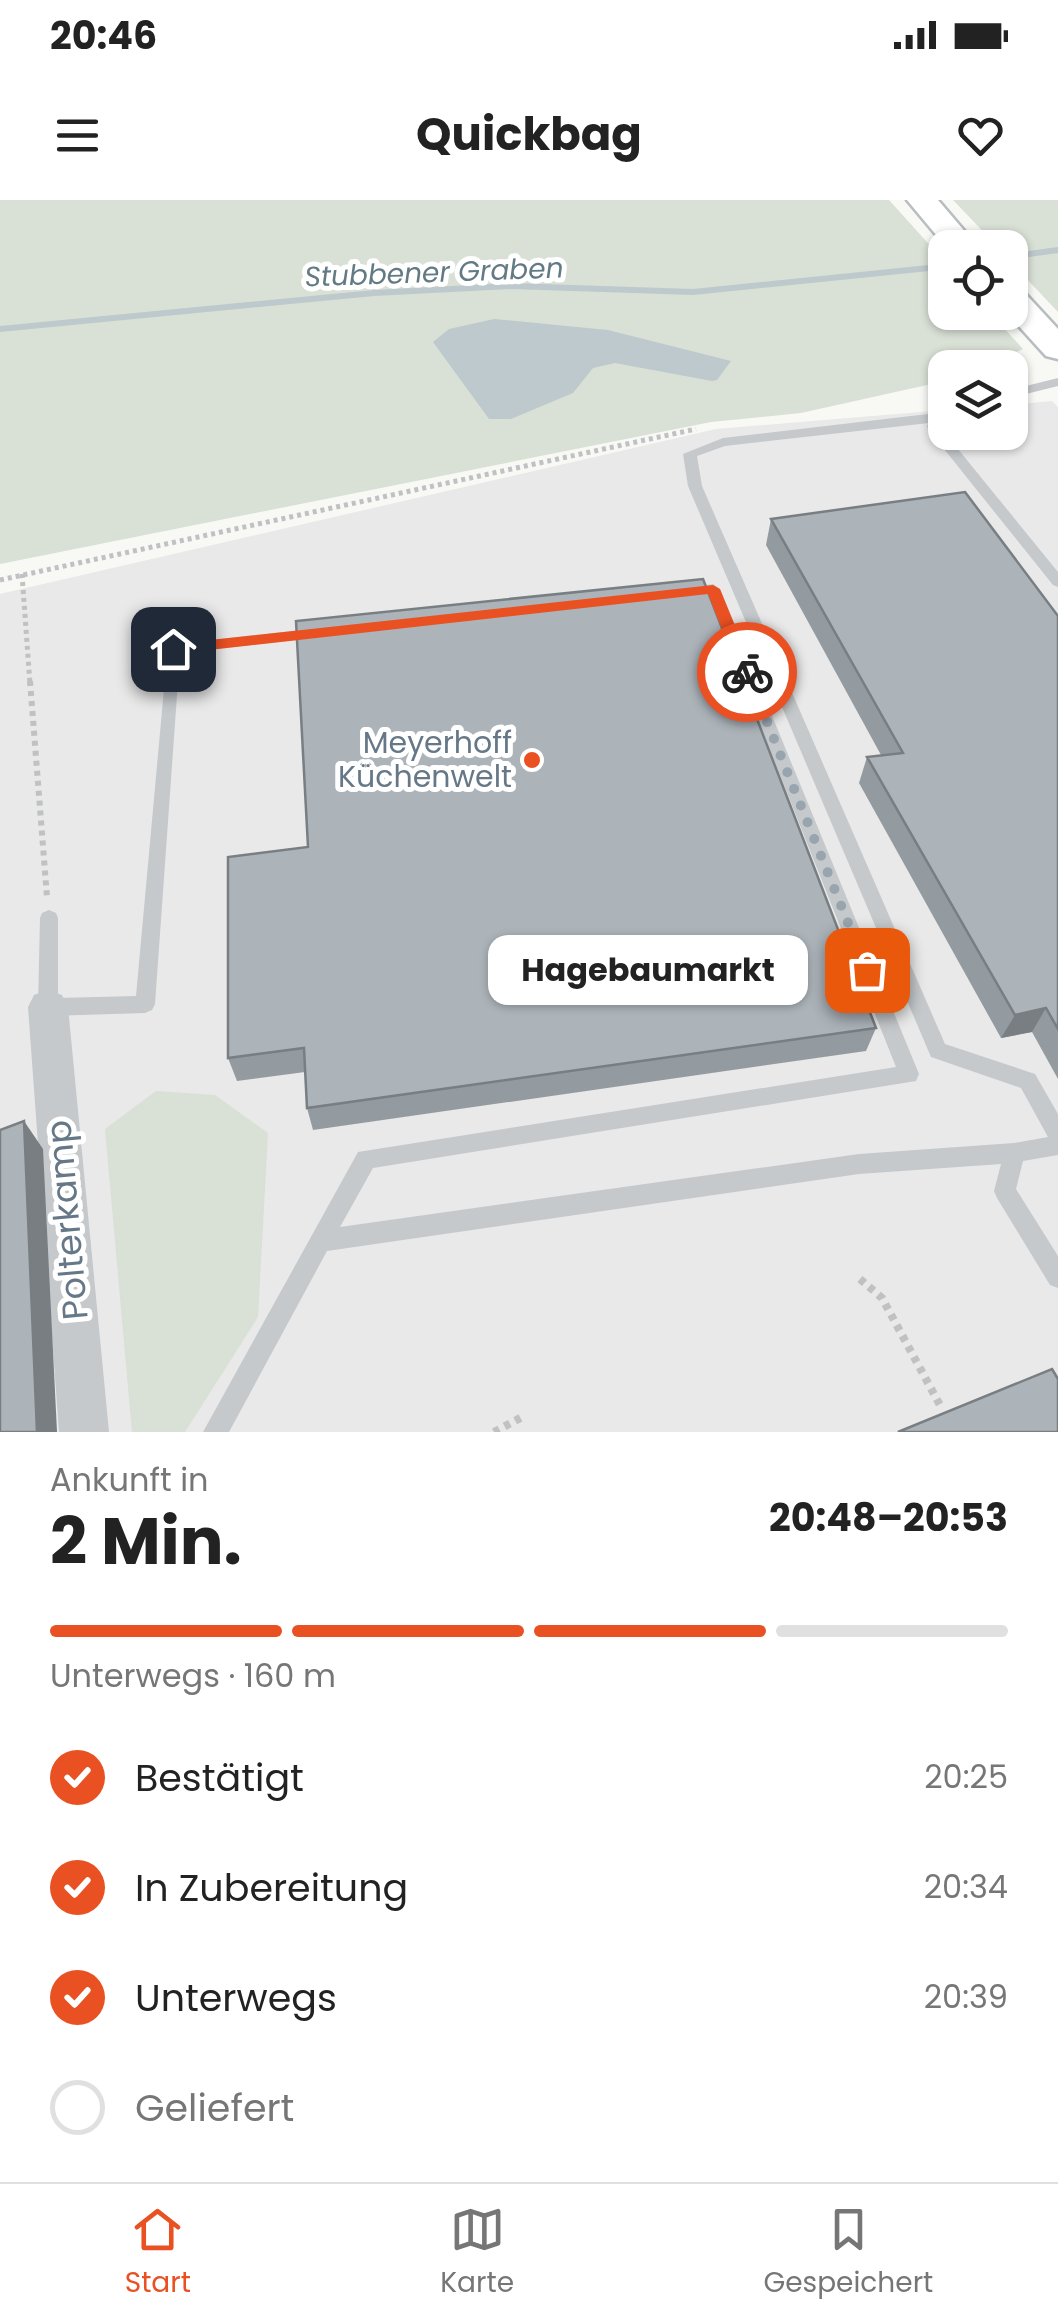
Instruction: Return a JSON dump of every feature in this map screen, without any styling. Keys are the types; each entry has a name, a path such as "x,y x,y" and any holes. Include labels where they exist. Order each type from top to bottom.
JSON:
{"main road":[{"path":"922,200 948,230"},
{"path":"1028,316 1058,349"}],"street":[{"name":"Polterkamp","path":"48,1007 84,1432"}],"lane":[{"path":"1028,390 1058,382"},
{"path":"928,418 723,442 690,454 695,486 938,1051 1028,1081 1058,1134"},
{"path":"951,450 1058,582"},
{"path":"215,1432 366,1160 910,1074 713,589 655,596"},
{"path":"49,918 48,1007 145,1004 173,649 346,630"},
{"path":"321,1241 859,1164 1014,1154 1058,1145"},
{"path":"1014,1154 1005,1191 1058,1277"}],"path":[{"path":"0,580 712,425"},
{"path":"22,574 49,918"},
{"path":"860,1279 882,1298 941,1407"},
{"path":"494,1432 524,1416"}],"shaded area":[{"path":"0,200 889,200 928,243 928,330 1006,330 1023,349 928,350 928,385 801,413 711,422 0,564"},
{"path":"953,200 1058,200 1058,312 1028,280 1028,230 982,230"},
{"path":"494,319 608,330 731,361 712,381 615,363 593,368 573,393 511,419 489,419 433,342 449,329"},
{"path":"1052,401 1058,407 1058,1432 0,1432 0,594 716,429 928,411 928,450 1028,450 1028,403"},
{"path":"156,1091 215,1095 268,1133 258,1317 185,1432 132,1432 105,1129"}],"building":[{"path":"965,492 1058,616 1058,1029 1046,1008 1015,1015 867,757 903,753 771,519"},
{"name":"Meyerhoff Küchenwelt","path":"703,579 876,1028 307,1108 304,1048 228,1058 228,857 308,847 296,621"},
{"path":"24,1121 37,1432 0,1432 0,1130"},
{"path":"1052,1369 1058,1379 1058,1432 898,1432"}],"waterway":[{"name":"Stubbener Graben","path":"1028,254 1058,250"},
{"name":"Stubbener Graben","path":"0,329 374,293 512,286 693,292 928,268"}],"way so far":[{"path":"747,672 867,970"}],"place":[{"name":"Meyerhoff Küchenwelt","path":"532,760"},
{"name":"Hagebaumarkt","path":"867,970"}],"route":[{"path":"173,649 713,589 747,672"}]}
